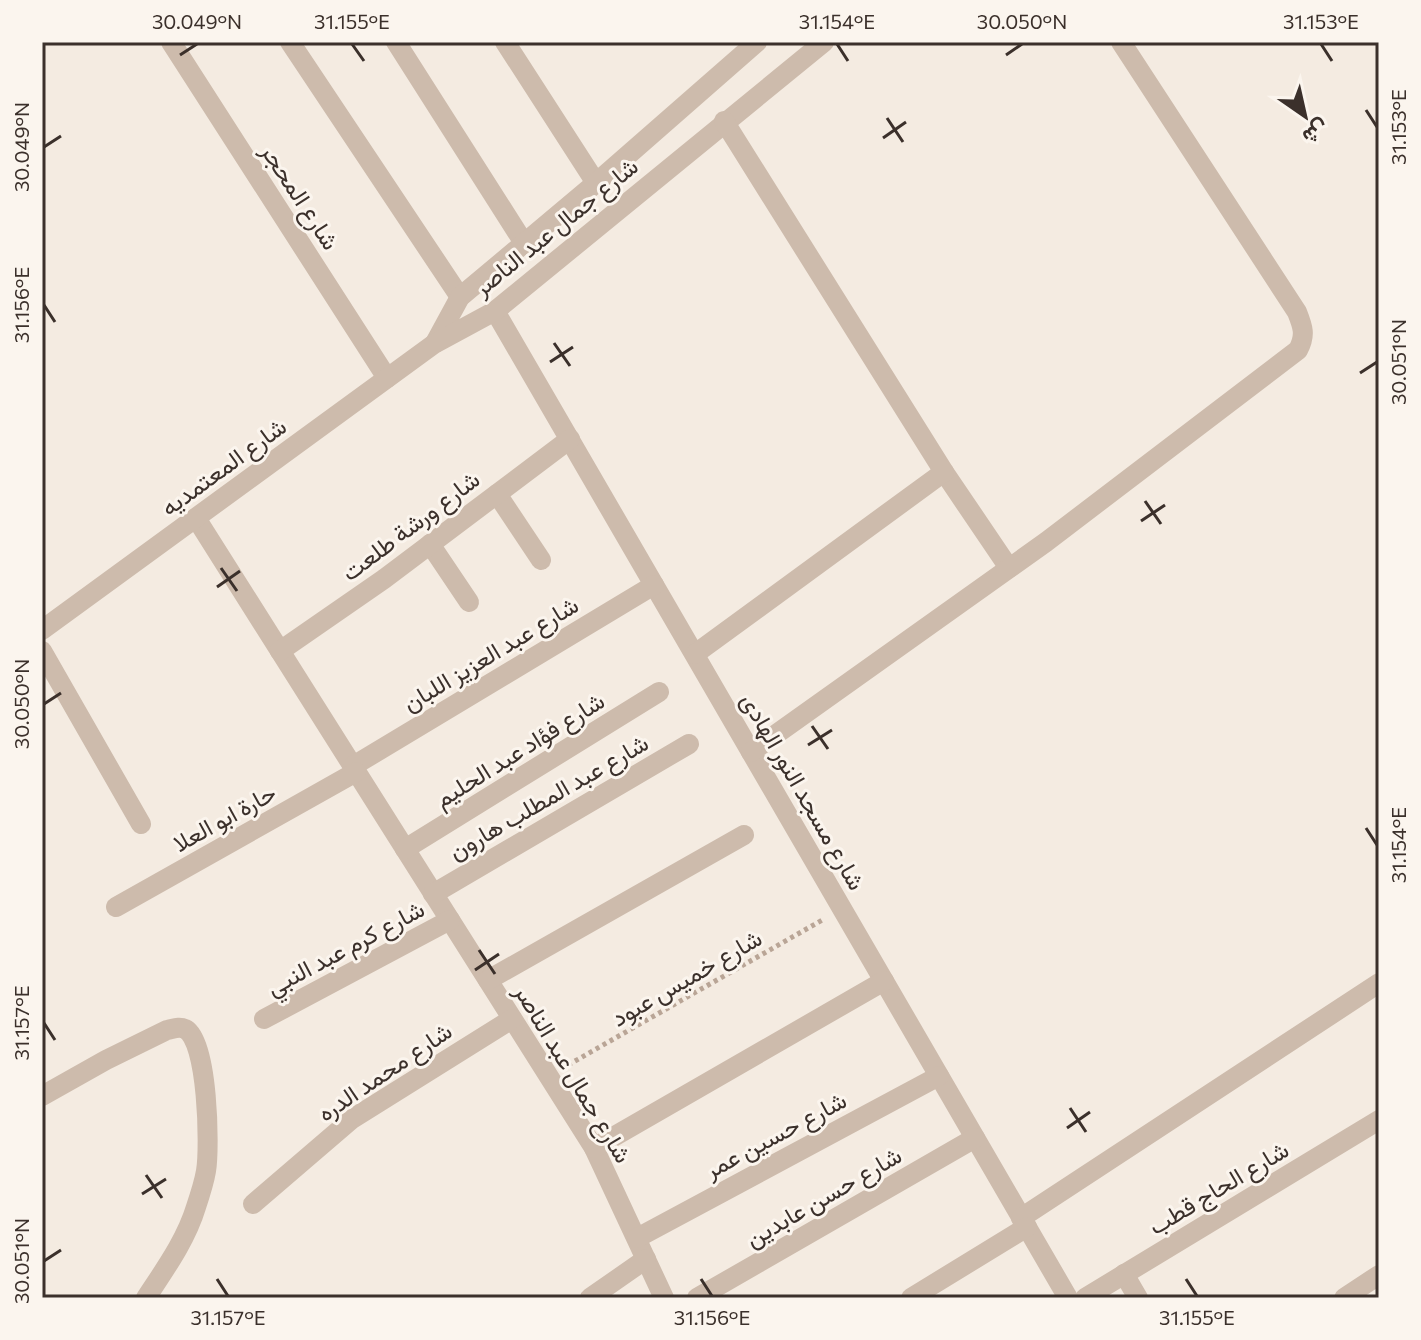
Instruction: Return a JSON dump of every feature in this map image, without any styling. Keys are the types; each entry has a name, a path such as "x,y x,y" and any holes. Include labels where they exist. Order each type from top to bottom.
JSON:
{"street":[{"name":"شارع المحجر","path":"171,42 387,378"},
{"path":"290,42 460,297"},
{"path":"396,42 524,243"},
{"path":"505,42 596,183"},
{"name":"شارع جمال عبد الناصر","path":"434,344 460,297 757,42"},
{"name":"شارع جمال عبد الناصر","path":"434,344 495,311 824,42"},
{"path":"751,752 1009,568 1298,350 1304,339 1304,328 1297,312 1121,42"},
{"path":"724,121 944,472 1009,568"},
{"name":"شارع مسجد النور الهادى","path":"495,311 1068,1298"},
{"name":"شارع المعتمديه","path":"42,630 434,344"},
{"name":"شارع ورشة طلعت","path":"280,651 570,439"},
{"path":"695,654 944,472"},
{"path":"497,494 541,560"},
{"name":"شارع جمال عبد الناصر","path":"196,518 594,1148 664,1298"},
{"path":"430,544 469,602"},
{"name":"شارع عبد العزيز اللبان","path":"354,769 654,585"},
{"path":"42,651 141,824"},
{"name":"شارع فؤاد عبد الحليم","path":"405,849 659,692"},
{"name":"شارع عبد المطلب هارون","path":"433,894 689,744"},
{"name":"حارة ابو العلا","path":"116,907 354,769"},
{"path":"488,980 744,835"},
{"name":"شارع كرم عبد النبي","path":"264,1019 450,920"},
{"path":"594,1148 884,981"},
{"path":"911,1298 1379,983"},
{"name":"شارع محمد الدره","path":"253,1204 352,1119 512,1019"},
{"path":"42,1096 167,1030 176,1027 193,1035 205,1089 209,1129 206,1170 195,1210 179,1247 146,1298"},
{"name":"شارع حسين عمر","path":"637,1238 939,1076"},
{"name":"شارع الحاج قطب","path":"1085,1298 1379,1120"},
{"name":"شارع حسن عابدين","path":"697,1298 975,1138"},
{"path":"590,1298 646,1259"},
{"path":"1124,1274 1138,1298"},
{"path":"1344,1298 1379,1275"}],"path":[{"name":"شارع خميس عبود","path":"548,1076 842,909"}]}
